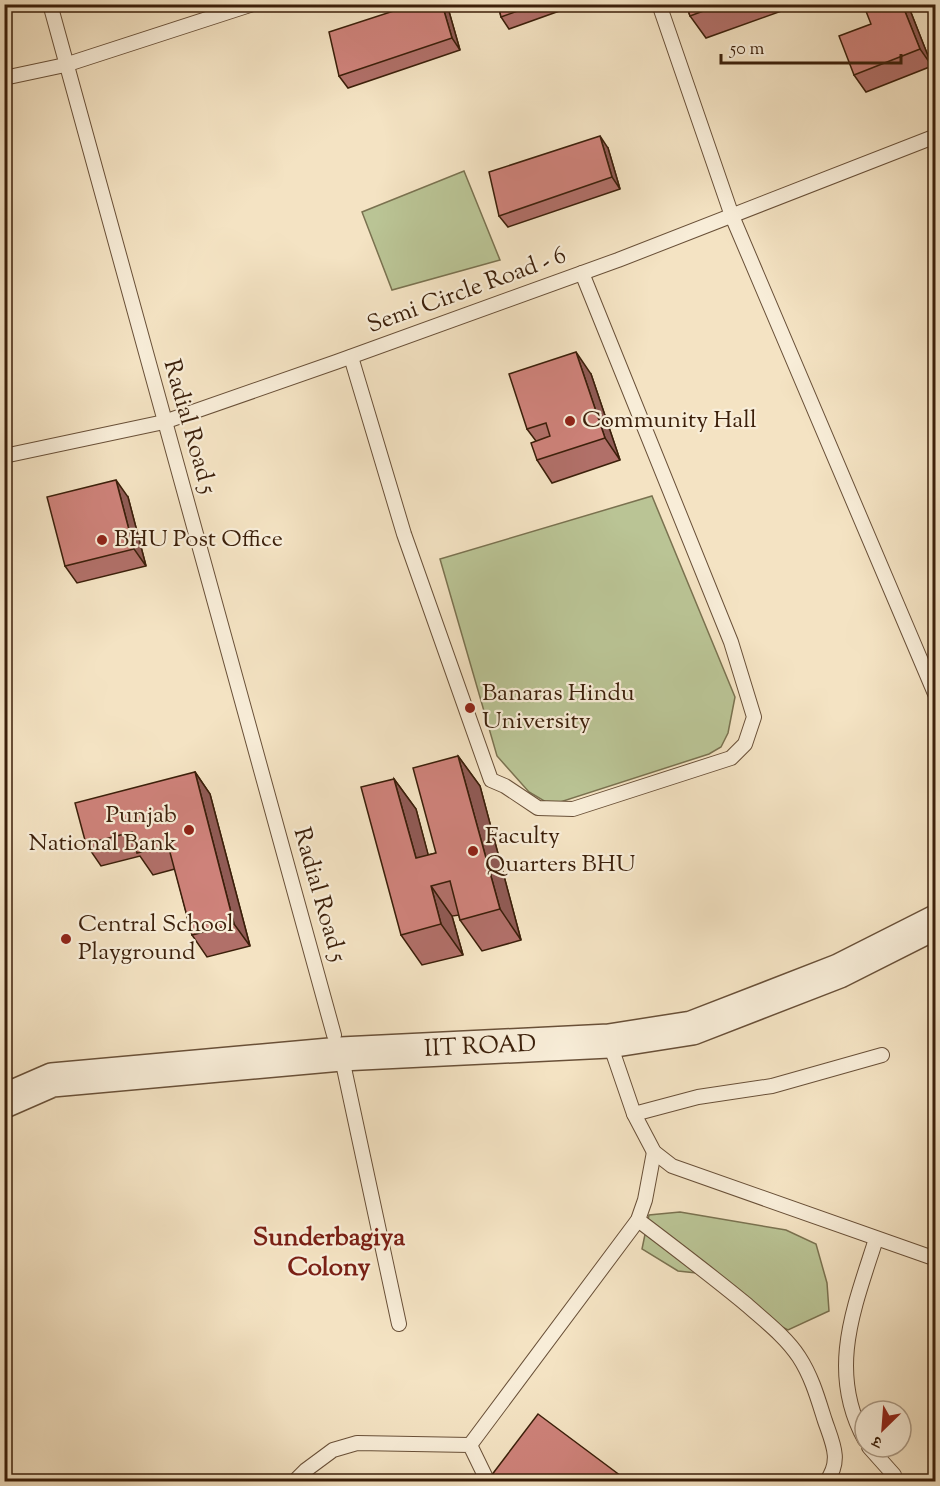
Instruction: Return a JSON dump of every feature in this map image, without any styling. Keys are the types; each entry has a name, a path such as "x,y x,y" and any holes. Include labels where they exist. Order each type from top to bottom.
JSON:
{"street":[{"name":"IIT ROAD","path":"4,1101 52,1080 337,1044 609,1041 692,1028 839,971 936,922"}],"lane":[{"name":"Radial Road 5","path":"50,4 337,1044 399,1324"},
{"path":"4,78 65,65 253,4"},
{"path":"659,4 732,216 936,696"},
{"name":"Semi Circle Road - 6","path":"4,456 164,422 582,273 936,136"},
{"path":"351,357 404,534 491,780 538,808 573,809 731,758 745,744 754,717 731,642 582,273"},
{"path":"609,1041 634,1114 654,1152 672,1166 936,1259"},
{"path":"634,1114 698,1097 772,1086 882,1055"},
{"path":"470,1445 638,1220 645,1200 654,1152"},
{"path":"638,1220 756,1313 798,1356 809,1375 833,1443 836,1461 826,1482"},
{"path":"853,1412 845,1361 851,1320 876,1239"},
{"path":"294,1482 333,1450 357,1443 470,1445"},
{"path":"470,1445 488,1482"},
{"path":"880,1459 894,1475"}],"green space":[{"path":"464,171 500,260 392,290 362,212"},
{"path":"652,496 735,697 728,733 721,747 709,754 551,805 529,792 497,756 440,559"},
{"path":"680,1212 786,1230 816,1244 827,1283 829,1311 788,1330 757,1314 715,1275 678,1271 642,1249 649,1215"}],"building":[{"path":"415,4 442,4 452,38 339,76 329,32"},
{"path":"498,4 537,4 501,17"},
{"path":"686,4 722,4 690,16"},
{"path":"902,4 920,49 854,75 839,36 871,24 864,6"},
{"path":"600,136 612,177 499,216 489,172"},
{"name":"Community Hall","path":"576,352 605,438 537,460 531,443 550,436 546,423 527,429 509,374"},
{"name":"BHU Post Office","path":"116,480 134,549 65,566 47,497"},
{"path":"458,756 500,909 460,920 450,881 431,886 441,924 401,935 361,787 394,779 416,858 436,853 413,768"},
{"path":"195,772 234,924 192,935 168,845 137,853 132,832 86,844 75,803"},
{"path":"538,1414 629,1482 498,1482 491,1476"}],"place":[{"name":"Community Hall","path":"570,421"},
{"name":"BHU Post Office","path":"102,540"},
{"name":"Banaras Hindu University","path":"470,708"},
{"name":"Punjab National Bank","path":"189,830"},
{"name":"Faculty Quarters BHU","path":"473,851"},
{"name":"Central School Playground","path":"66,939"}],"district":[{"name":"Sunderbagiya Colony","path":"329,1253"}]}
